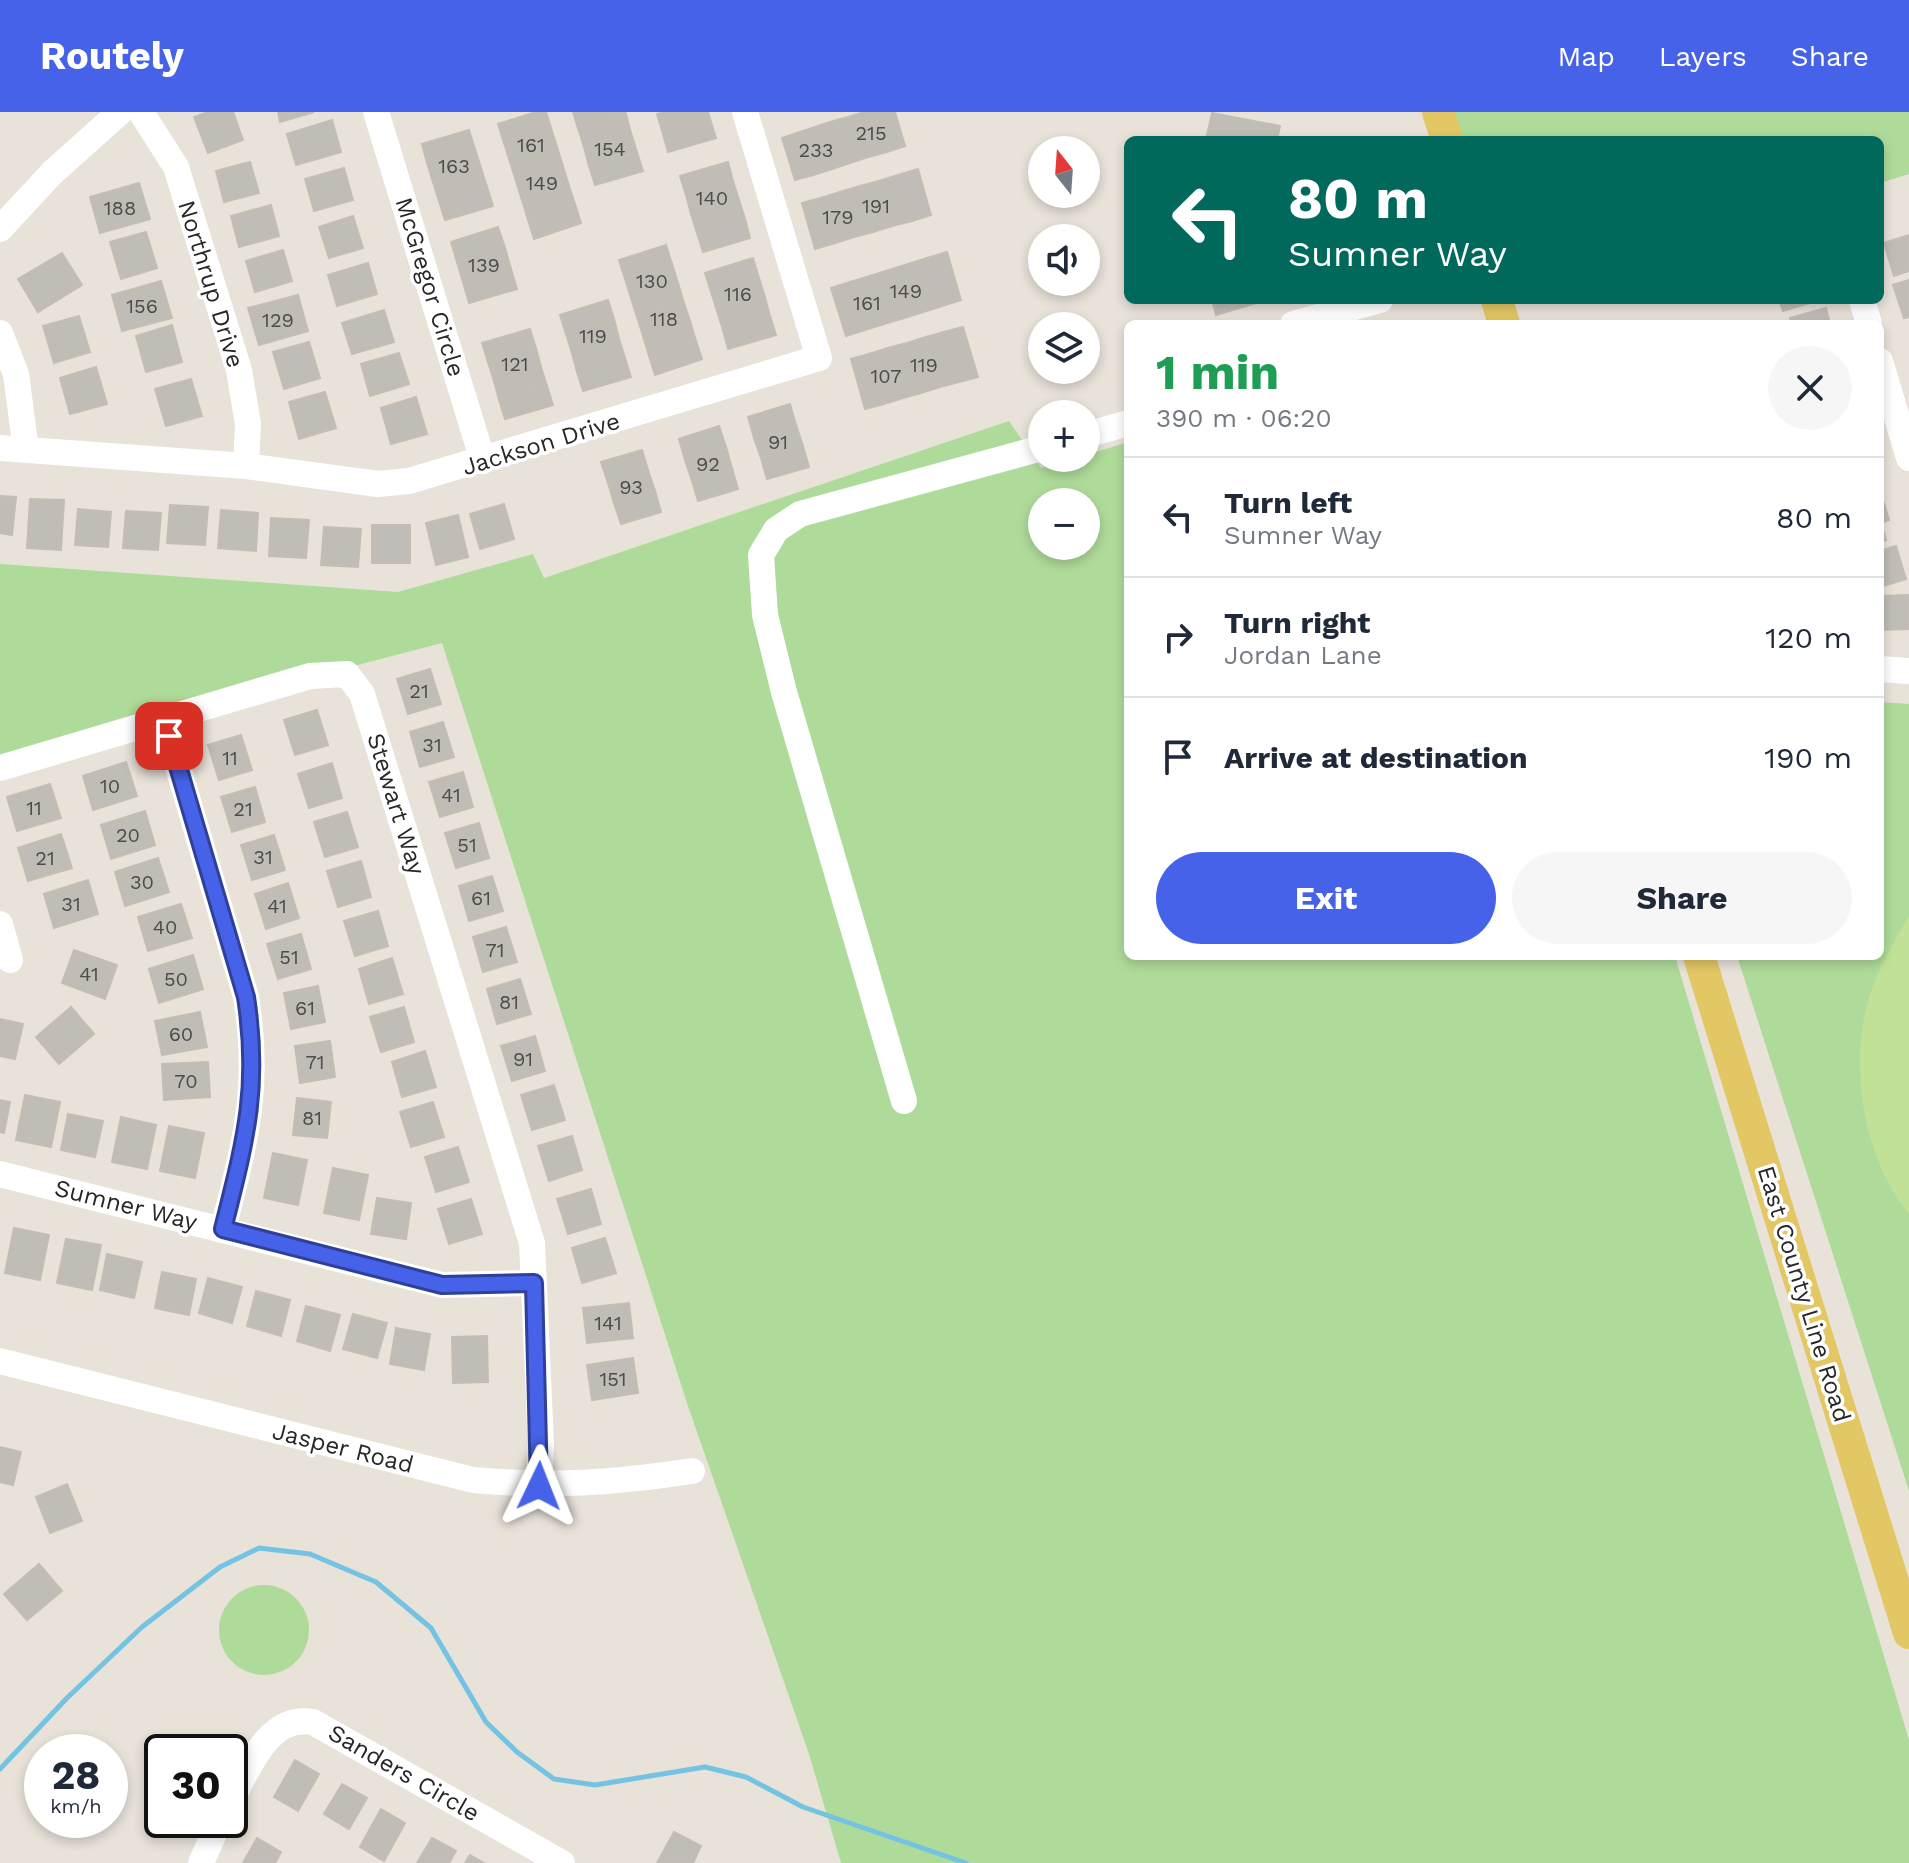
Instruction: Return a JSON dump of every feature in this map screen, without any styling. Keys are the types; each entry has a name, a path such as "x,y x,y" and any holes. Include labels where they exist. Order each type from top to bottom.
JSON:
{"main road":[{"path":"1438,112 1446,136"},
{"name":"East County Line Road","path":"1700,960 1909,1633"}],"street":[{"path":"0,229 52,173 120,112"},
{"name":"Northrup Drive","path":"141,112 176,167 239,370 248,424 246,466"},
{"name":"McGregor Circle","path":"376,112 483,461"},
{"name":"Jackson Drive","path":"13,449 246,466 378,484 409,481 819,358 745,112"},
{"path":"1308,320 1366,304"},
{"path":"0,333 16,374 13,449"},
{"path":"1884,374 1909,458"},
{"path":"1100,431 1124,424"},
{"path":"904,1101 784,692 765,615 761,555 776,530 800,514 1028,452"},
{"path":"1884,669 1909,671"},
{"name":"Stewart Way","path":"0,768 310,676 347,674 362,694 532,1243 534,1283"},
{"path":"164,720 246,997 253,1040 253,1091 246,1137 223,1229"},
{"path":"0,924 10,960"},
{"name":"Sumner Way","path":"0,1174 442,1285 534,1283"},
{"path":"534,1283 539,1486"},
{"name":"Jasper Road","path":"0,1361 473,1480 539,1486 618,1482 692,1471"},
{"name":"Sanders Circle","path":"248,1771 267,1738 279,1727 299,1720 313,1722 562,1863"},
{"path":"201,1863 212,1838"}],"green space":[{"path":"1445,112 1909,112 1909,174 1884,182 1884,136 1453,136"},
{"path":"1009,421 1028,449 1028,472 1100,472 1100,451 1124,443 1124,960 1676,960 1909,1740 1909,1863 841,1863 809,1754 688,1406 442,643 0,758 0,564 398,592 533,554 544,578"},
{"path":"1884,702 1909,704 1909,1491 1738,960 1884,960"},
{"path":"1908,917 1909,1214 1894,1192 1871,1141 1864,1113 1860,1056 1862,1028 1871,990"},
{"path":"255,1585 273,1585 289,1592 302,1605 309,1621 309,1639 302,1655 289,1668 273,1675 255,1675 239,1668 226,1655 219,1639 219,1621 226,1605 239,1592"}],"building":[{"path":"208,112 233,112 243,140 208,153 194,117"},
{"path":"278,112 314,112 280,122"},
{"path":"536,112 546,112 551,128 504,143 498,124"},
{"path":"573,112 625,112 626,114 578,128"},
{"path":"708,112 710,119 663,134 657,114"},
{"path":"875,112 887,152 868,157 855,115"},
{"path":"875,112 895,112 905,146 887,152"},
{"path":"1212,113 1280,126 1278,136 1207,136"},
{"path":"626,114 631,133 584,147 578,128"},
{"path":"855,115 868,157 850,163 837,120"},
{"path":"710,119 716,138 668,152 663,134"},
{"path":"332,120 341,152 296,165 287,134"},
{"path":"837,120 850,163 832,169 818,126"},
{"path":"818,126 832,169 813,175 800,132"},
{"path":"551,128 557,147 510,162 504,143"},
{"path":"469,130 475,149 427,163 422,144"},
{"path":"800,132 813,175 795,180 782,138"},
{"path":"631,133 637,152 589,166 584,147"},
{"path":"557,147 563,166 516,181 510,162"},
{"path":"475,149 481,168 433,182 427,163"},
{"path":"637,152 643,171 595,185 589,166"},
{"path":"250,162 259,193 224,202 216,171"},
{"path":"728,162 733,181 686,195 680,176"},
{"path":"563,166 569,186 522,200 516,181"},
{"path":"344,168 353,200 314,211 305,179"},
{"path":"481,168 487,187 439,201 433,182"},
{"path":"918,169 931,215 912,221 898,175"},
{"path":"898,175 912,221 892,226 879,181"},
{"path":"733,181 739,200 691,214 686,195"},
{"path":"879,181 892,226 873,232 860,186"},
{"path":"139,183 150,219 100,233 90,197"},
{"path":"569,186 575,204 528,220 522,200"},
{"path":"860,186 873,232 854,237 840,192"},
{"path":"487,187 493,206 445,220 439,201"},
{"path":"840,192 854,237 835,243 821,198"},
{"path":"821,198 835,243 815,249 802,203"},
{"path":"739,200 745,219 697,233 691,214"},
{"path":"575,204 581,223 534,239 528,220"},
{"path":"271,205 279,236 239,247 231,216"},
{"path":"353,216 363,248 329,258 319,227"},
{"path":"745,219 750,238 703,252 697,233"},
{"path":"498,227 505,248 457,262 451,242"},
{"path":"146,232 157,268 121,279 110,242"},
{"path":"1909,235 1909,271 1894,276 1884,243"},
{"path":"666,245 672,264 625,279 619,260"},
{"path":"505,248 511,269 463,282 457,262"},
{"path":"283,250 292,281 255,292 246,261"},
{"path":"947,252 961,300 942,306 927,258"},
{"path":"62,253 82,285 38,312 18,279"},
{"path":"753,258 759,278 711,292 705,273"},
{"path":"927,258 942,306 923,312 908,264"},
{"path":"368,263 377,294 337,306 328,275"},
{"path":"672,264 678,283 631,298 625,279"},
{"path":"908,264 923,312 904,318 889,270"},
{"path":"511,269 517,289 469,303 463,282"},
{"path":"889,270 904,318 884,324 870,276"},
{"path":"870,276 884,324 865,330 850,282"},
{"path":"759,278 765,297 717,311 711,292"},
{"path":"1909,280 1909,317 1904,318 1893,285"},
{"path":"161,281 172,318 122,331 112,295"},
{"path":"850,282 865,330 846,336 831,288"},
{"path":"678,283 684,303 637,317 631,298"},
{"path":"298,295 308,331 259,345 248,308"},
{"path":"765,297 770,316 723,330 717,311"},
{"path":"608,300 614,319 566,334 560,315"},
{"path":"684,303 690,321 643,336 637,317"},
{"path":"1213,304 1253,304 1216,315"},
{"path":"1780,304 1807,304 1783,311"},
{"path":"1826,308 1829,320 1791,320"},
{"path":"384,310 394,342 352,354 342,323"},
{"path":"79,316 90,352 54,363 43,326"},
{"path":"770,316 776,335 728,349 723,330"},
{"path":"614,319 619,339 572,353 566,334"},
{"path":"690,321 696,341 649,356 643,336"},
{"path":"172,325 182,362 146,372 136,336"},
{"path":"963,327 978,377 959,382 944,332"},
{"path":"530,329 536,348 488,362 482,343"},
{"path":"944,332 959,382 940,387 926,337"},
{"path":"926,337 940,387 921,393 907,343"},
{"path":"619,339 625,358 577,372 572,353"},
{"path":"696,341 702,359 655,375 649,356"},
{"path":"309,342 320,378 284,389 273,352"},
{"path":"907,343 921,393 903,398 888,348"},
{"path":"536,348 541,367 494,381 488,362"},
{"path":"888,348 903,398 884,404 869,354"},
{"path":"399,353 409,384 370,396 361,364"},
{"path":"869,354 884,404 865,409 851,359"},
{"path":"625,358 631,377 583,391 577,372"},
{"path":"96,367 107,404 70,414 60,378"},
{"path":"541,367 547,386 499,400 494,381"},
{"path":"191,379 202,416 166,426 155,389"},
{"path":"547,386 553,405 505,419 499,400"},
{"path":"325,392 336,428 299,439 289,402"},
{"path":"416,397 427,434 391,444 381,408"},
{"path":"790,404 796,425 754,438 748,417"},
{"path":"796,425 803,446 761,458 754,438"},
{"path":"719,426 726,447 685,460 679,439"},
{"path":"803,446 809,467 767,479 761,458"},
{"path":"726,447 732,468 692,481 685,460"},
{"path":"642,450 648,470 608,483 601,462"},
{"path":"732,468 738,489 698,501 692,481"},
{"path":"648,470 655,491 614,503 608,483"},
{"path":"655,491 661,512 621,524 614,503"},
{"path":"0,496 16,497 12,535 0,533"},
{"path":"30,499 64,500 61,550 27,548"},
{"path":"1884,503 1889,520 1884,522"},
{"path":"504,504 514,539 480,549 470,514"},
{"path":"170,505 208,507 205,545 167,543"},
{"path":"78,509 111,512 108,547 75,545"},
{"path":"221,510 258,513 256,551 218,548"},
{"path":"126,511 161,513 158,550 123,548"},
{"path":"458,515 468,557 436,565 426,523"},
{"path":"271,518 309,520 306,558 269,556"},
{"path":"372,525 410,525 410,563 372,563"},
{"path":"324,527 361,529 358,567 321,565"},
{"path":"1896,546 1906,579 1884,586 1884,550"},
{"path":"1909,595 1909,629 1884,630 1884,596"},
{"path":"430,669 441,704 408,714 397,679"},
{"path":"317,710 328,745 295,755 284,720"},
{"path":"443,722 454,757 420,767 410,732"},
{"path":"241,735 252,770 219,780 208,745"},
{"path":"126,762 137,796 93,810 83,776"},
{"path":"332,763 342,798 309,808 298,774"},
{"path":"463,772 473,807 440,817 429,782"},
{"path":"50,784 61,818 17,831 7,797"},
{"path":"255,787 265,822 232,832 221,797"},
{"path":"145,811 155,845 111,859 101,825"},
{"path":"347,812 358,847 325,857 314,822"},
{"path":"479,823 489,858 456,868 445,833"},
{"path":"61,834 72,868 28,881 18,848"},
{"path":"274,835 285,870 252,880 241,845"},
{"path":"158,858 169,892 125,906 115,872"},
{"path":"361,861 371,897 338,907 327,871"},
{"path":"492,876 503,911 469,921 459,886"},
{"path":"88,880 98,914 54,928 44,894"},
{"path":"288,883 299,918 266,929 255,894"},
{"path":"181,904 192,938 148,951 138,917"},
{"path":"378,911 388,946 355,956 344,921"},
{"path":"506,927 517,962 483,972 473,937"},
{"path":"301,934 311,969 278,979 267,944"},
{"path":"74,950 117,965 105,999 62,983"},
{"path":"193,955 203,989 159,1003 149,969"},
{"path":"392,958 403,994 369,1004 359,969"},
{"path":"520,979 531,1014 497,1024 487,989"},
{"path":"318,986 325,1022 291,1029 284,993"},
{"path":"71,1007 94,1034 59,1064 36,1037"},
{"path":"404,1007 414,1042 381,1052 370,1017"},
{"path":"200,1012 207,1047 162,1055 155,1021"},
{"path":"0,1019 23,1024 15,1059 0,1056"},
{"path":"535,1036 545,1071 512,1081 501,1046"},
{"path":"330,1041 335,1077 300,1083 295,1046"},
{"path":"425,1051 436,1087 402,1097 392,1062"},
{"path":"208,1062 210,1097 164,1100 162,1064"},
{"path":"554,1085 565,1120 532,1130 521,1095"},
{"path":"25,1095 60,1102 51,1147 16,1140"},
{"path":"297,1098 331,1102 327,1138 293,1135"},
{"path":"0,1100 10,1102 4,1133 0,1132"},
{"path":"433,1102 444,1137 411,1147 400,1112"},
{"path":"68,1114 103,1121 95,1157 61,1150"},
{"path":"121,1117 156,1125 147,1169 112,1162"},
{"path":"169,1126 204,1133 195,1178 160,1171"},
{"path":"572,1136 582,1170 549,1181 538,1146"},
{"path":"458,1147 469,1182 436,1192 425,1157"},
{"path":"273,1153 307,1160 298,1205 264,1198"},
{"path":"333,1168 368,1175 359,1220 324,1213"},
{"path":"591,1189 601,1224 568,1234 557,1199"},
{"path":"377,1198 411,1203 406,1239 371,1234"},
{"path":"471,1199 482,1234 449,1244 438,1209"},
{"path":"14,1228 49,1235 40,1280 5,1273"},
{"path":"605,1238 616,1273 582,1283 572,1248"},
{"path":"66,1239 101,1245 92,1290 57,1283"},
{"path":"107,1254 142,1262 134,1298 100,1290"},
{"path":"162,1272 196,1279 189,1315 155,1308"},
{"path":"208,1278 242,1287 232,1323 199,1313"},
{"path":"256,1291 290,1300 281,1336 247,1326"},
{"path":"629,1303 633,1338 587,1343 583,1308"},
{"path":"306,1306 340,1315 330,1351 297,1341"},
{"path":"353,1314 387,1323 377,1358 343,1349"},
{"path":"396,1328 430,1334 424,1370 390,1364"},
{"path":"487,1336 488,1382 453,1383 452,1337"},
{"path":"633,1358 638,1393 592,1400 587,1365"},
{"path":"0,1447 21,1452 13,1485 0,1482"},
{"path":"67,1484 82,1521 50,1533 36,1497"},
{"path":"39,1564 62,1591 27,1620 4,1594"},
{"path":"295,1760 319,1774 298,1811 274,1797"},
{"path":"342,1784 367,1798 349,1829 324,1814"},
{"path":"381,1809 405,1823 384,1861 360,1847"},
{"path":"674,1832 701,1846 693,1863 657,1863"},
{"path":"257,1838 281,1852 275,1863 243,1863"},
{"path":"432,1838 456,1851 449,1863 417,1863"},
{"path":"470,1855 484,1863 465,1863"}],"waterway":[{"path":"0,1769 67,1698 142,1627 220,1567 259,1548 310,1554 376,1582 431,1628 486,1722 517,1752 554,1779 595,1785 705,1767 746,1777 803,1807 966,1863"}],"route":[{"path":"169,736 246,997 253,1040 253,1091 246,1137 223,1229 442,1285 534,1283 541,1444 539,1486"}]}
